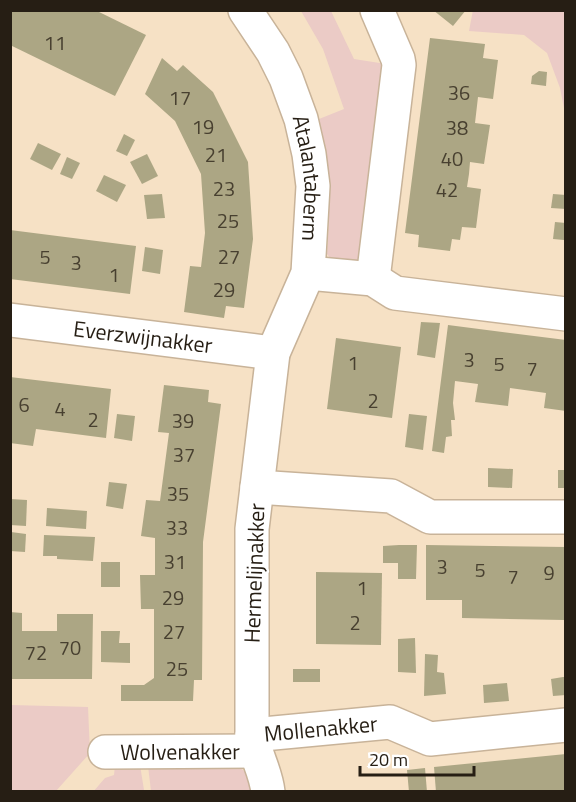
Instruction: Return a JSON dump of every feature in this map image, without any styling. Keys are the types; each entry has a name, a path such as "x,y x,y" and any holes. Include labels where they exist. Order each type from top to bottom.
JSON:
{"street":[{"name":"Atalantaberm","path":"245,10 273,52 286,78 301,119 313,186 308,273 273,353"},
{"path":"373,279 399,65 377,10"},
{"path":"308,273 373,279 395,293 566,314"},
{"name":"Everzwijnakker","path":"10,320 273,353"},
{"name":"Hermelijnakker","path":"268,792 264,771 253,743 252,529 273,353"},
{"path":"257,487 391,496 430,517 566,517"},
{"name":"Mollenakker","path":"253,743 390,722 430,739 566,725"},
{"name":"Wolvenakker","path":"105,752 253,743"}],"shaded area":[{"path":"473,10 565,11 565,113 560,88 547,53 524,35 469,31"},
{"path":"301,11 331,11 354,59 386,64 363,257 354,261 331,259 327,254 328,186 319,119 344,109 323,49"},
{"path":"11,705 88,707 90,753 56,791 11,792"},
{"path":"115,765 140,765 144,790 93,792 105,778 114,775"},
{"path":"148,766 238,767 246,772 255,791 151,791"}],"building":[{"path":"10,10 95,10 146,35 115,96 10,45"},
{"path":"433,10 466,10 453,26"},
{"path":"430,38 485,44 483,58 498,60 493,99 478,97 475,123 490,125 484,164 470,162 467,187 481,189 476,228 462,227 460,240 452,239 450,251 418,247 419,235 405,233"},
{"path":"162,58 177,71 183,65 213,92 248,162 253,239 244,308 226,306 224,318 184,312 190,266 201,267 205,233 201,174 175,121 145,94"},
{"path":"539,71 547,72 546,86 531,84 532,76"},
{"path":"124,134 135,140 127,156 116,151"},
{"path":"38,143 61,154 52,170 30,159"},
{"path":"147,154 158,176 142,184 130,162"},
{"path":"67,157 80,163 72,179 60,174"},
{"path":"104,175 126,185 117,202 96,191"},
{"path":"162,194 165,218 147,219 144,195"},
{"path":"553,194 566,195 566,209 551,208"},
{"path":"555,222 566,223 564,240 553,239"},
{"path":"10,230 136,246 130,294 10,279"},
{"path":"145,247 163,250 160,274 142,271"},
{"path":"421,322 440,323 435,358 417,355"},
{"path":"448,325 566,340 566,411 544,408 546,393 510,388 508,406 475,402 478,384 455,381 453,403 455,420 451,420 452,436 446,437 444,453 432,451"},
{"path":"336,338 401,347 392,418 327,409"},
{"path":"10,377 111,389 106,438 36,429 33,446 10,443"},
{"path":"164,385 209,390 208,402 221,404 203,542 202,680 194,680 193,701 121,701 121,685 144,685 154,678 154,609 141,609 140,575 155,575 155,538 141,536 146,500 160,501 169,433 158,432"},
{"path":"117,414 135,416 132,441 114,438"},
{"path":"409,414 427,416 423,450 405,447"},
{"path":"488,468 513,469 512,488 488,487"},
{"path":"558,470 566,470 566,488 558,488"},
{"path":"109,482 127,484 123,509 106,506"},
{"path":"10,499 27,500 26,526 10,525"},
{"path":"47,508 87,511 86,529 46,526"},
{"path":"11,532 26,534 25,552 10,551"},
{"path":"44,535 95,537 93,561 43,556"},
{"path":"417,545 416,579 398,579 398,563 383,563 383,546"},
{"path":"426,545 566,547 564,620 462,618 462,600 426,600"},
{"path":"101,562 120,562 120,587 101,587"},
{"path":"316,572 382,573 381,645 316,644"},
{"path":"10,612 22,613 22,631 57,631 57,614 93,614 92,679 10,679"},
{"path":"101,631 120,631 119,643 130,643 130,663 101,662"},
{"path":"415,638 416,673 398,672 398,639"},
{"path":"425,654 438,655 437,672 444,673 446,694 424,696"},
{"path":"293,669 320,669 320,682 293,682"},
{"path":"566,677 566,695 553,696 551,679"},
{"path":"507,683 509,701 484,703 483,685"},
{"path":"566,754 566,792 436,792 434,767"},
{"path":"425,768 427,792 409,792 407,770"}]}
